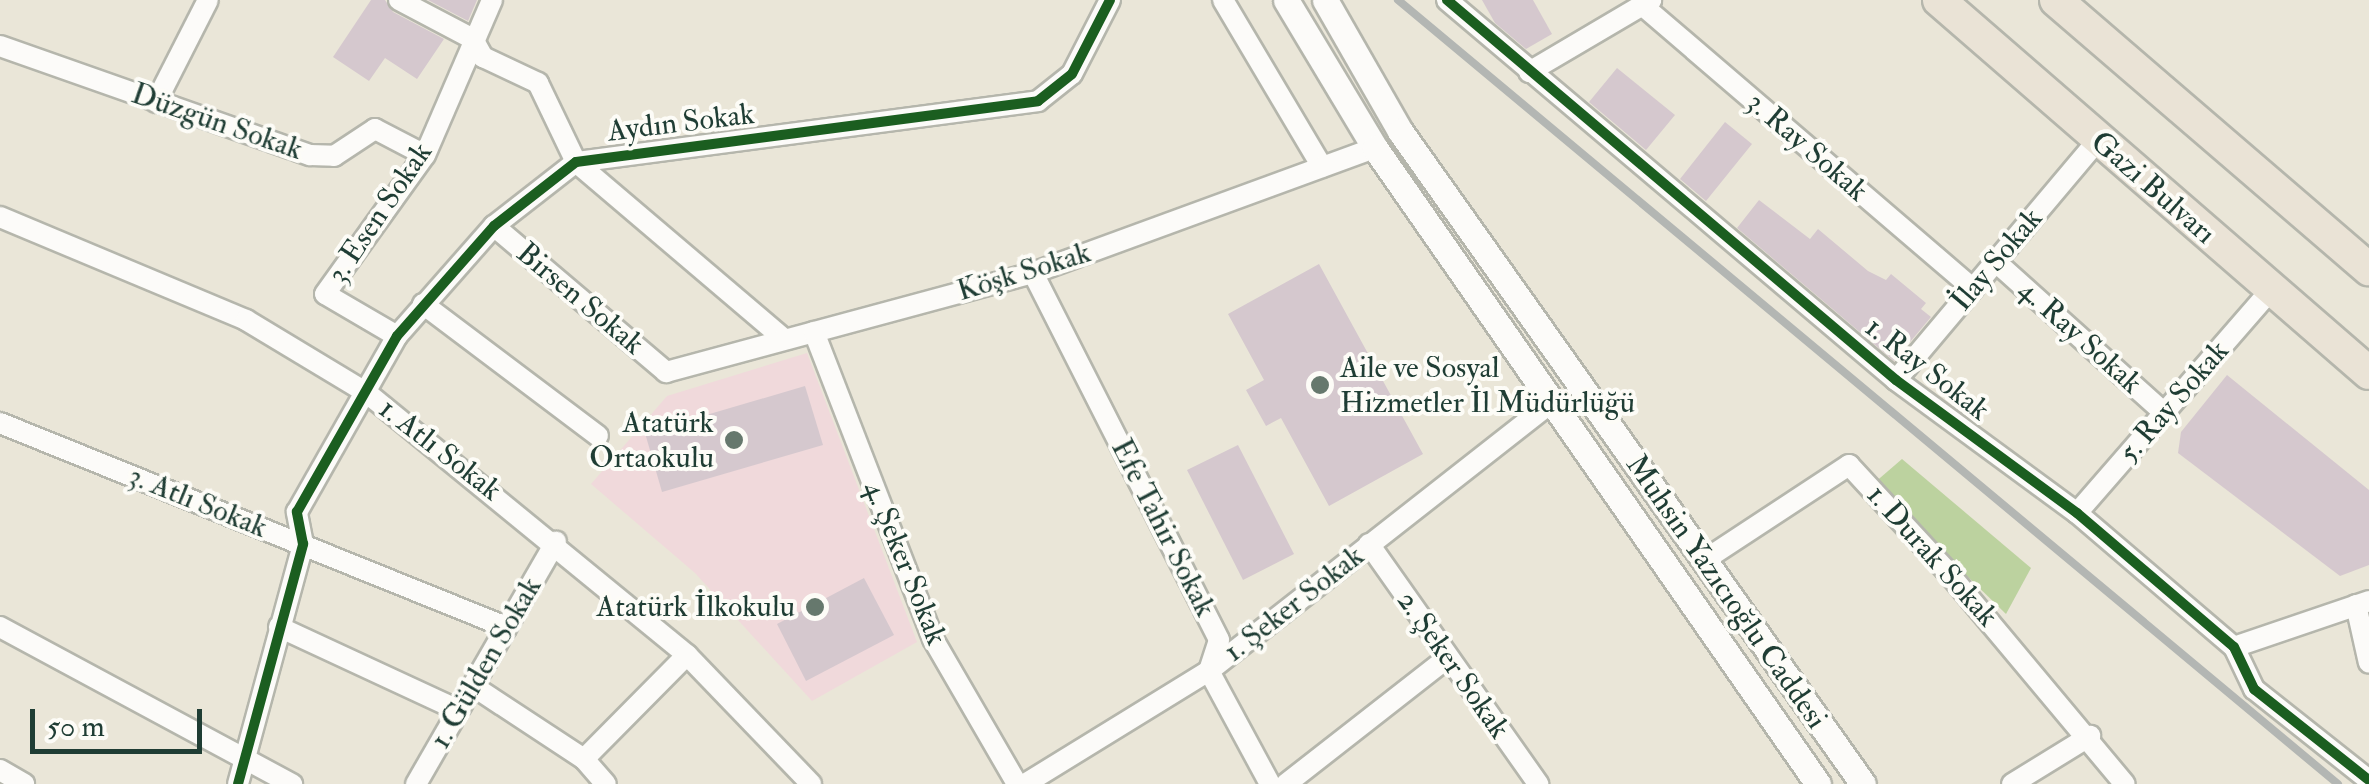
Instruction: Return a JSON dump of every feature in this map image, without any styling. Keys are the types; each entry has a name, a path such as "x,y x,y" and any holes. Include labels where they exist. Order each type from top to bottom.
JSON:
{"highway":[{"name":"Gazi Bulvarı","path":"1939,0 2369,373"},
{"path":"2056,0 2369,270"}],"street":[{"path":"156,102 208,0"},
{"path":"398,0 473,39 483,57 538,83 576,162 784,340"},
{"name":"3. Esen Sokak","path":"397,336 324,294 425,156 492,0"},
{"name":"Aydın Sokak","path":"238,784 304,544 297,512 397,336 494,226 576,162 1038,101 1072,74 1110,0"},
{"path":"1223,0 1322,167"},
{"name":"Muhsin Yazıcıoğlu Caddesi","path":"1286,0 1374,148 1549,404 1818,784"},
{"name":"Muhsin Yazıcıoğlu Caddesi","path":"1324,0 1400,131 1863,784"},
{"name":"1. Ray Sokak","path":"1446,0 1896,380 2078,513 2234,647 2254,688 2369,780"},
{"path":"1528,72 1647,2"},
{"name":"3. Ray Sokak","path":"1647,2 1972,289"},
{"name":"Düzgün Sokak","path":"0,46 310,154 352,150 375,129 425,156"},
{"path":"1374,148 1400,131"},
{"name":"İlay Sokak","path":"1896,380 2098,140"},
{"name":"Köşk Sokak","path":"666,372 1033,273 1374,148"},
{"name":"1. Atlı Sokak","path":"0,217 246,320 367,393 556,542 687,655 811,784"},
{"name":"Birsen Sokak","path":"494,226 666,372"},
{"name":"4. Ray Sokak","path":"1996,262 2164,413"},
{"name":"Efe Tahir Sokak","path":"1033,273 1219,640 1209,670"},
{"name":"5. Ray Sokak","path":"2078,513 2270,291"},
{"path":"423,304 598,436"},
{"name":"4. Şeker Sokak","path":"814,332 933,639 1017,784"},
{"name":"1. Şeker Sokak","path":"1025,784 1209,670 1549,404"},
{"name":"3. Atlı Sokak","path":"0,422 506,627"},
{"name":"1. Durak Sokak","path":"1703,561 1849,465 2090,736 2125,784"},
{"name":"1. Gülden Sokak","path":"416,784 556,542"},
{"name":"2. Şeker Sokak","path":"1369,544 1538,784"},
{"path":"2234,647 2363,603 2369,663"},
{"path":"0,627 292,784"},
{"path":"279,627 458,710"},
{"path":"584,759 687,655"},
{"path":"1286,784 1446,658"},
{"path":"1209,670 1270,784"},
{"path":"472,686 584,759 606,784"},
{"path":"2012,784 2090,736"},
{"path":"0,770 24,784"}],"shaded area":[{"name":"Atatürk Ortaokulu","path":"807,353 917,642 812,701 695,573 591,484 667,396"}],"green space":[{"path":"1902,459 2031,568 2006,614 1873,484"}],"building":[{"path":"371,0 385,0 393,12 444,39 417,79 385,58 369,81 333,57"},
{"path":"428,0 477,0 468,21"},
{"path":"1482,0 1533,0 1552,34 1526,49 1495,23"},
{"path":"1617,68 1675,115 1646,150 1589,102"},
{"path":"1725,122 1752,144 1706,201 1680,179"},
{"path":"1759,200 1810,239 1818,229 1868,271 1886,280 1891,274 1926,303 1921,309 1931,317 1894,361 1737,228"},
{"name":"Aile ve Sosyal Hizmetler İl Müdürlüğü","path":"1319,264 1423,454 1329,506 1281,418 1266,426 1246,390 1264,380 1228,314"},
{"path":"2227,375 2369,490 2369,565 2340,576 2178,453 2181,432"},
{"path":"805,386 823,445 662,492 645,433"},
{"path":"1238,445 1294,554 1243,580 1187,470"},
{"path":"864,578 894,635 806,681 777,624"}],"railway":[{"path":"1398,0 2338,784"}],"cycle path":[{"path":"238,784 303,544 297,512 397,336 494,226 576,162 1038,101 1072,74 1110,0"},
{"path":"1447,0 1896,380 2077,513 2234,647 2254,689 2369,780"}],"place":[{"name":"Aile ve Sosyal Hizmetler İl Müdürlüğü","path":"1320,385"},
{"name":"Atatürk Ortaokulu","path":"734,440"},
{"name":"Atatürk İlkokulu","path":"815,607"}]}
